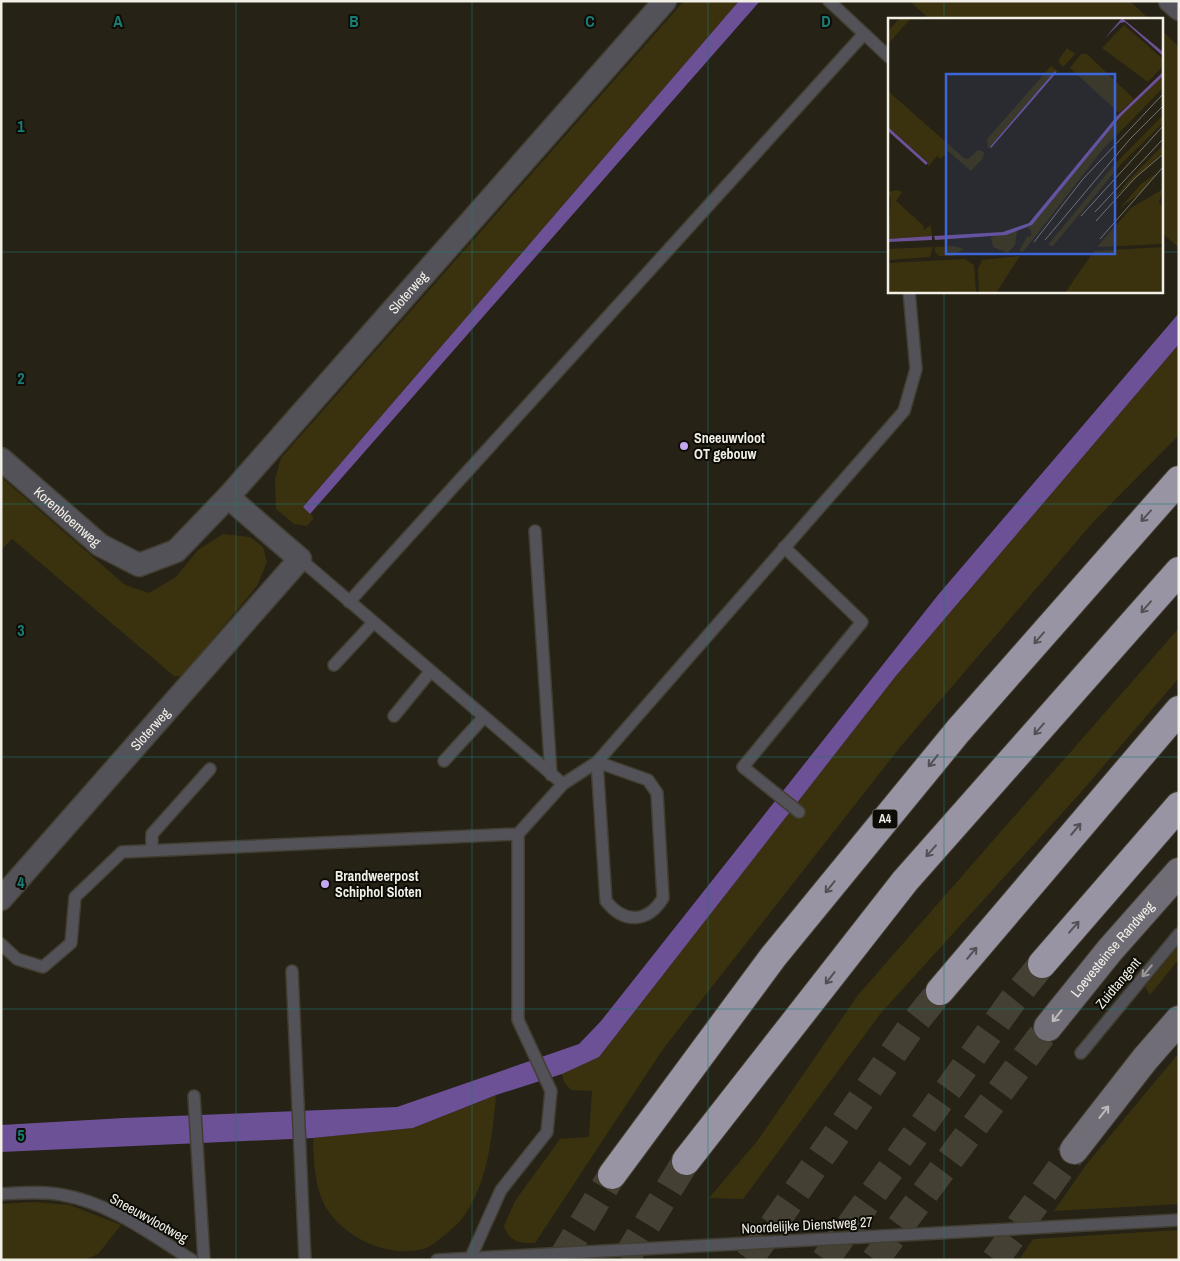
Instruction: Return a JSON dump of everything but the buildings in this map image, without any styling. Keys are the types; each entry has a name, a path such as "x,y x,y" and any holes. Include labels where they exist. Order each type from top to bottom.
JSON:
{"highway":[{"name":"A4","path":"612,1176 773,957 958,730 1179,480"},
{"path":"686,1161 905,881 1179,571"},
{"path":"940,991 1179,710"},
{"path":"1042,964 1179,806"}],"street":[{"name":"Sloterweg","path":"139,565 176,551 228,496 665,1"},
{"path":"1170,1 1179,9"},
{"name":"Korenbloemweg","path":"1,459 100,545 139,565"},
{"path":"228,496 300,560"},
{"name":"Sloterweg","path":"1,899 300,560"},
{"name":"Loevesteinse Randweg","path":"1048,1027 1110,950 1179,872"},
{"path":"1074,1150 1145,1059 1179,1020"}],"lane":[{"path":"829,1 888,56"},
{"path":"349,602 863,34"},
{"path":"470,1259 501,1190 547,1132 550,1091 518,1020 518,834 563,784 597,762 904,411 916,369 910,292"},
{"path":"535,531 551,775"},
{"path":"784,548 862,622 743,767 799,812"},
{"path":"300,560 563,784"},
{"path":"334,665 373,623"},
{"path":"394,716 430,672"},
{"path":"444,760 484,717"},
{"path":"597,762 648,780 657,793 663,898 658,907 641,917 630,918 620,915 606,901 597,762"},
{"path":"152,850 152,834 210,769"},
{"path":"1,944 17,959 43,967 71,943 75,897 122,852 518,834"},
{"name":"Zuidtangent","path":"1081,1053 1179,934"},
{"path":"292,971 299,1152 306,1260"},
{"path":"194,1096 204,1260"},
{"name":"Sneeuwvlootweg","path":"1,1194 62,1195 88,1202 121,1216 192,1260"},
{"name":"Noordelijke Dienstweg 27","path":"437,1260 1179,1220"}],"shaded area":[{"path":"684,1 739,1 303,507 314,518 307,526 294,524 276,509 275,479 281,458"},
{"path":"739,1 760,1 310,514 303,507"},
{"path":"910,1 1130,1 1148,18 928,18"},
{"path":"1162,31 1179,47 1179,248 1162,233"},
{"path":"1179,313 1179,344 895,677 599,1057 562,1074 496,1095 413,1128 313,1138 1,1152 1,1125 397,1107 579,1044 601,1021 938,595"},
{"path":"1179,344 1179,435 1094,521 901,746 663,1049 535,1243 524,1243 512,1238 504,1226 515,1201 560,1139 589,1137 592,1091 571,1090 564,1082 562,1074 599,1057 895,677"},
{"path":"1,477 125,585 149,593 176,577 198,550 223,534 250,537 263,547 267,562 257,586 182,676 174,676 12,539 1,550"},
{"path":"1179,628 1179,678 1082,791 881,1013 743,1199 709,1198 758,1140 858,995"},
{"path":"1179,945 1179,959 1150,995 1145,987"},
{"path":"1179,1053 1179,1204 1054,1211 1086,1165"},
{"path":"496,1095 493,1128 487,1160 478,1191 462,1219 434,1243 426,1248 413,1251 385,1249 359,1239 337,1222 329,1212 320,1195 318,1186 313,1138 413,1128"},
{"path":"33,1202 70,1205 121,1225 98,1254 85,1260 1,1260 1,1204"},
{"path":"1179,1230 1179,1260 1019,1260 1033,1239"}],"tunnel":[{"path":"825,1260 1013,1000 1042,964"},
{"path":"749,1260 912,1026 940,991"},
{"path":"875,1260 1048,1027"},
{"path":"995,1260 1074,1150"},
{"path":"625,1260 686,1161"},
{"path":"561,1260 612,1175"}],"place":[{"name":"Sneeuwvloot OT gebouw","path":"684,446"},
{"name":"Brandweerpost Schiphol Sloten","path":"325,884"}]}
